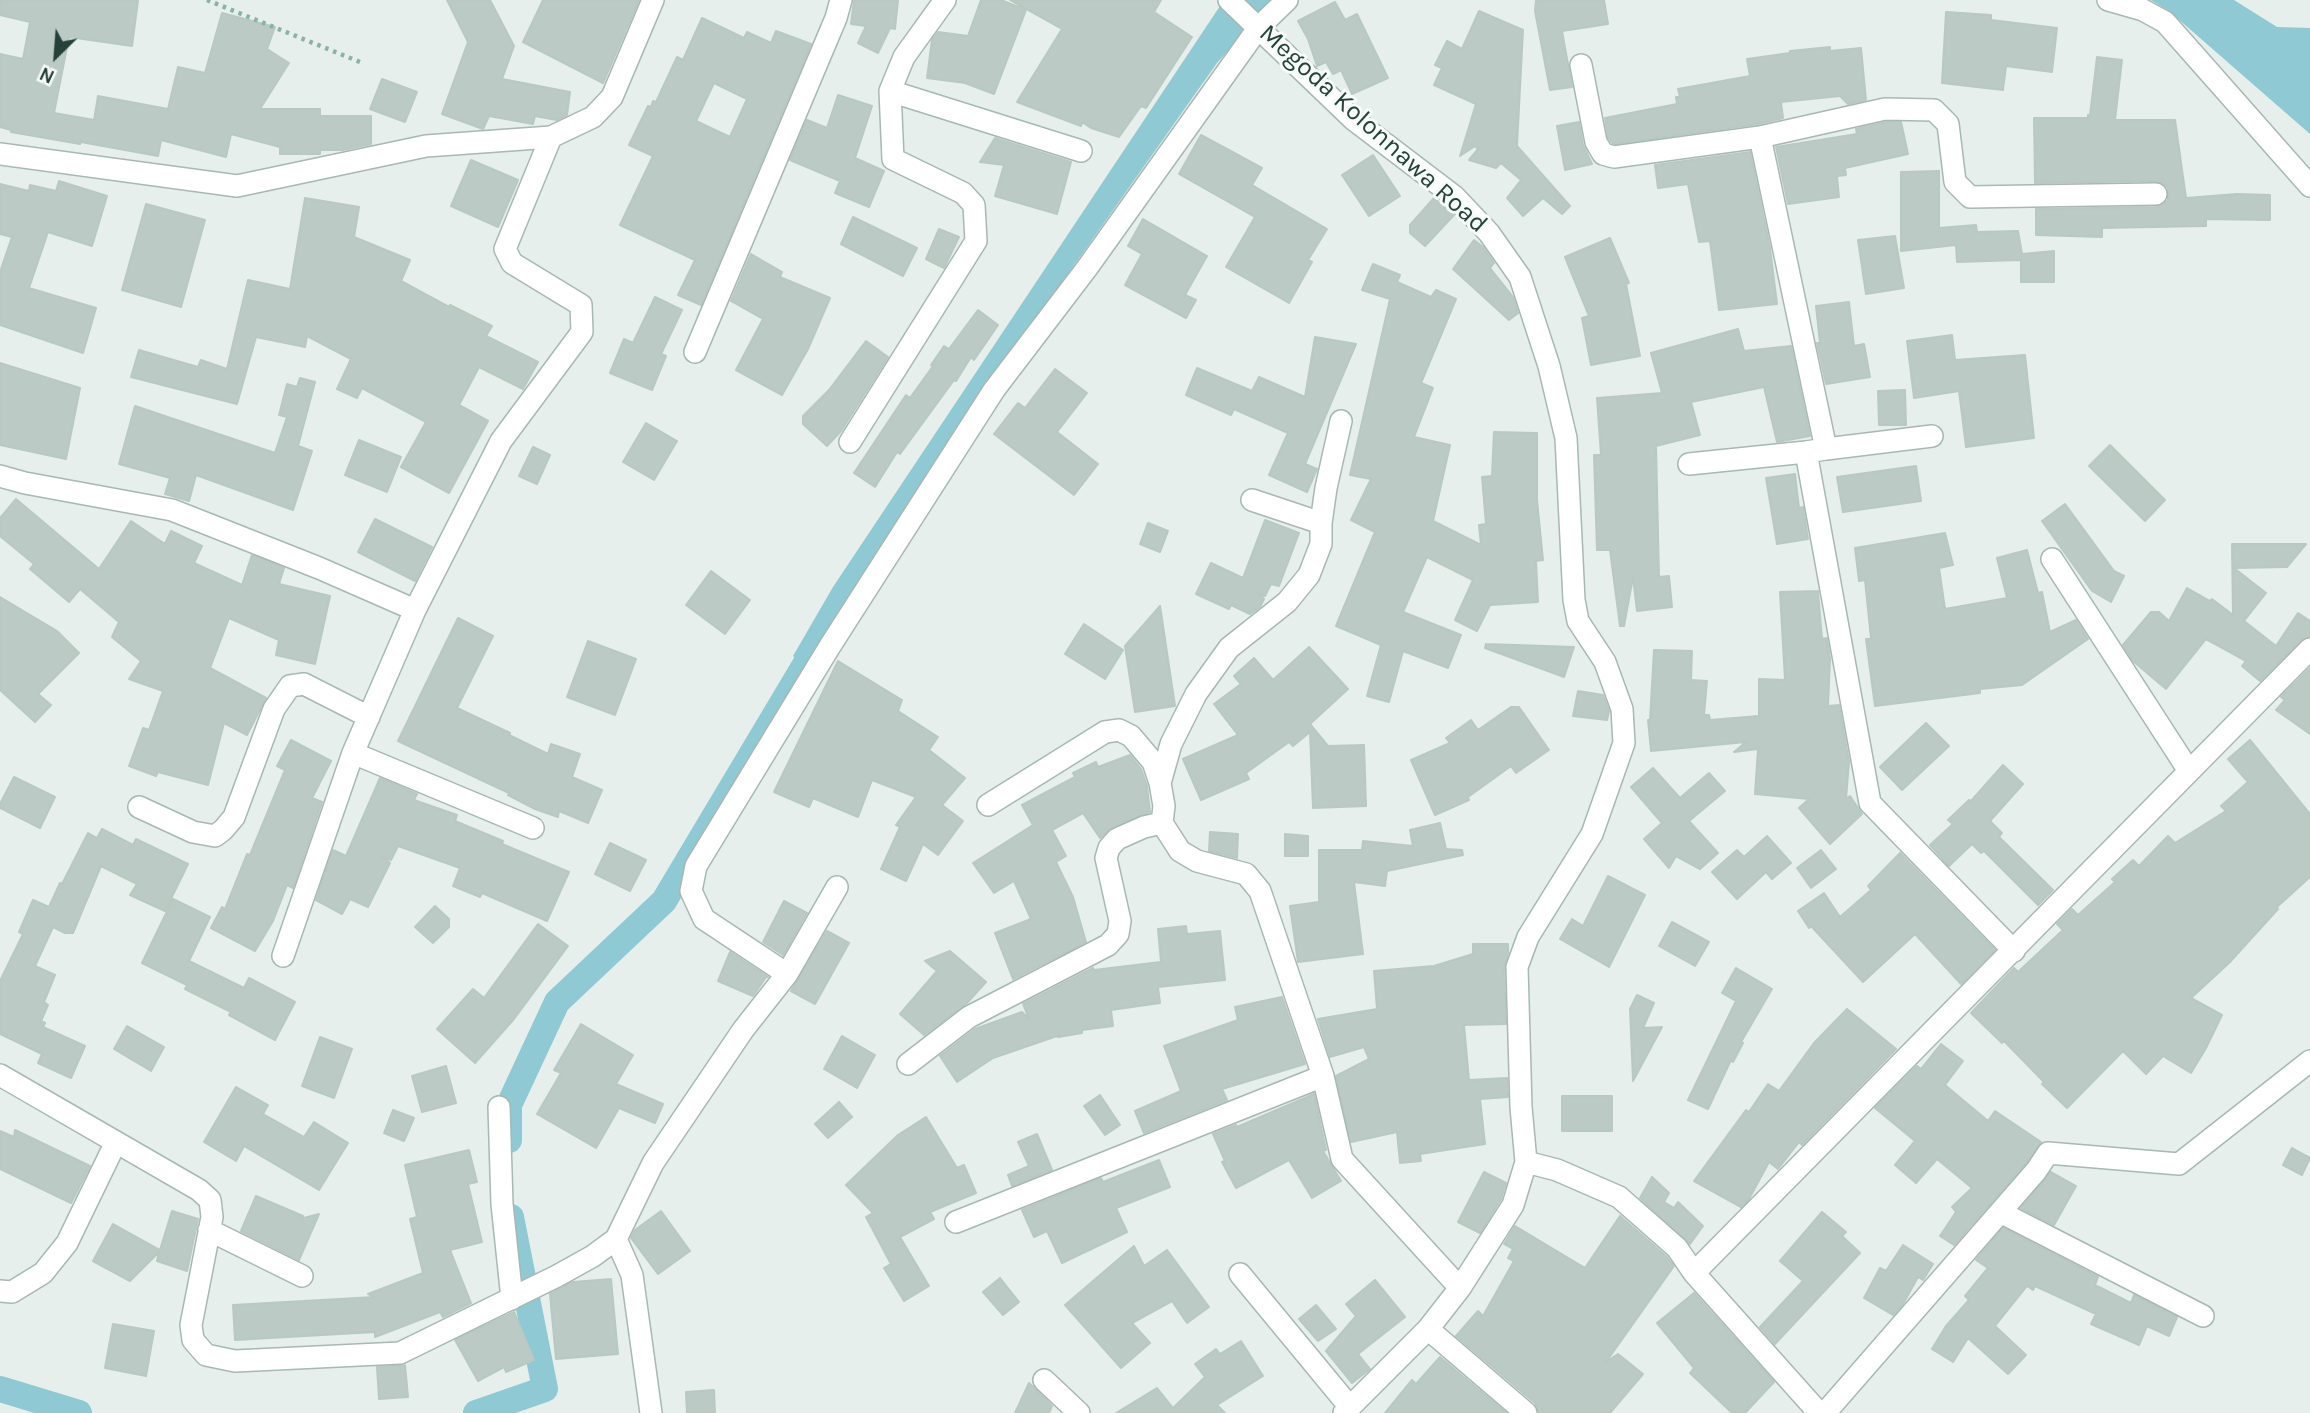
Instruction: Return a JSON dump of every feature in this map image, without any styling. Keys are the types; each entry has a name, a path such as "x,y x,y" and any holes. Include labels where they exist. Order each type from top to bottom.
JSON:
{"street":[{"path":"0,154 237,186 426,146 551,137 593,117 612,97 653,0"},
{"path":"695,352 836,18 841,0"},
{"path":"850,442 976,241 974,205 963,193 893,159 890,91 904,57 945,0"},
{"name":"Megoda Kolonnawa Road","path":"1229,0 1354,120 1454,196 1489,233 1520,277 1549,366 1566,438 1574,600 1578,621 1605,662 1622,709 1624,743 1592,835 1528,937 1517,967 1521,1107 1526,1162 1513,1205 1460,1288 1428,1329 1346,1410"},
{"path":"787,974 704,919 691,891 696,866 830,646 994,390 1087,268 1259,27 1287,0"},
{"path":"2108,0 2143,10 2165,22 2310,186"},
{"path":"1581,65 1596,142 1603,154 1614,157 1760,137 1885,109 1934,110 1948,124 1955,182 1970,197 2156,194"},
{"path":"890,91 1081,151"},
{"path":"283,956 353,753 415,610 501,441 582,332 581,305 512,263 505,248 551,137"},
{"path":"1760,137 1816,451 1870,803 2014,951"},
{"path":"1160,783 1171,744 1196,694 1229,648 1287,602 1309,575 1321,544 1326,488 1341,421"},
{"path":"1689,464 1932,436"},
{"path":"0,476 24,483 173,510 319,568 415,610"},
{"path":"1252,500 1321,523"},
{"path":"2052,559 2189,771"},
{"path":"1694,1273 2310,649"},
{"path":"139,807 193,832 215,836 223,830 234,817 274,709 290,686 304,684 369,717"},
{"path":"988,805 1105,733 1119,730 1131,736 1153,762 1164,806 1162,823 1180,850 1197,861 1246,874 1260,891 1323,1076 1342,1159 1460,1288"},
{"path":"353,753 533,828"},
{"path":"908,1064 969,1017 1108,945 1118,934 1120,921 1106,858 1109,848 1117,839 1144,827 1162,823"},
{"path":"0,1075 199,1189 210,1200 212,1217 191,1325 193,1340 206,1354 235,1361 400,1353 557,1276 593,1256 616,1239 653,1163 743,1030 787,974 837,887"},
{"path":"1825,1413 2036,1171 2048,1153 2179,1164 2310,1061"},
{"path":"956,1223 1323,1076"},
{"path":"499,1107 502,1204 516,1296"},
{"path":"0,1291 12,1292 43,1273 67,1243 116,1142"},
{"path":"1526,1162 1557,1170 1619,1197 1677,1248 1694,1273 1819,1413"},
{"path":"2000,1212 2203,1316"},
{"path":"209,1230 302,1276"},
{"path":"616,1239 632,1275 651,1413"},
{"path":"1240,1275 1346,1410"},
{"path":"1428,1329 1526,1413"},
{"path":"1044,1380 1079,1413"}],"path":[{"path":"207,0 360,62"}],"water":[{"path":"1224,0 1273,0 1217,63 1034,322 808,671 793,656 833,587"},
{"path":"2151,0 2234,0 2277,27 2310,28 2310,134 2169,11"}],"building":[{"path":"0,0 138,0 132,46 69,37 54,113 94,120 98,96 168,109 178,67 205,73 222,13 275,27 267,49 289,63 260,109 320,109 320,116 371,116 371,144 343,150 320,150 320,154 280,154 280,147 231,134 226,157 161,140 158,156 11,132 0,127 0,54 23,59 30,22 0,15"},
{"path":"447,0 490,0 514,46 502,79 570,92 567,115 557,120 535,116 533,124 489,116 483,129 442,114 468,42"},
{"path":"543,0 639,0 603,83 523,42"},
{"path":"854,0 898,0 895,29 890,28 878,53 858,43 866,26 851,24"},
{"path":"981,0 1001,0 1026,10 994,94 965,83 927,78 932,40 938,32 968,36"},
{"path":"1010,0 1161,0 1154,12 1192,37 1146,108 1141,106 1119,137 1091,128 1082,122 1081,126 1017,102 1062,29"},
{"path":"1536,0 1604,0 1608,24 1562,31 1572,87 1550,90 1535,11"},
{"path":"1335,2 1345,20 1357,14 1388,78 1352,94 1341,70 1333,74 1326,62 1317,66 1308,39 1298,21"},
{"path":"1479,11 1523,30 1517,146 1570,206 1562,214 1543,198 1523,216 1507,198 1521,180 1501,163 1496,168 1469,160 1478,149 1475,146 1460,156 1476,104 1434,85 1442,68 1435,65 1447,41 1462,49"},
{"path":"1946,12 1991,15 1991,20 2057,28 2052,72 2006,66 2003,90 1942,83"},
{"path":"702,18 744,38 747,32 771,43 776,31 811,44 701,305 678,295 695,260 620,225 653,156 629,145 648,106 651,107 653,101 656,102 677,57 683,60","holes":["714,83 747,99 730,137 696,121"]},
{"path":"1830,47 1830,51 1861,48 1866,100 1848,104 1840,96 1781,102 1783,118 1758,124 1615,144 1608,137 1605,118 1677,104 1676,97 1680,97 1678,89 1750,76 1747,59"},
{"path":"2097,57 2122,60 2115,120 2175,120 2186,198 2237,194 2270,195 2270,220 2206,219 2206,226 2102,228 2102,237 2036,235 2036,209 2156,207 2168,200 2168,188 2156,181 2035,183 2034,118 2088,118"},
{"path":"382,79 417,92 405,122 370,109"},
{"path":"838,95 872,106 855,158 884,171 869,207 835,193 840,181 790,160 807,120 827,128"},
{"path":"1579,122 1583,145 1592,164 1565,170 1557,126"},
{"path":"1886,122 1901,122 1908,154 1845,168 1846,175 1837,176 1839,197 1788,204 1776,147 1857,134 1856,129"},
{"path":"1201,135 1262,168 1252,185 1327,229 1308,260 1312,262 1289,303 1226,267 1255,217 1179,174"},
{"path":"995,138 1071,162 1057,214 995,196 1004,165 980,162"},
{"path":"1750,152 1770,248 1777,304 1719,310 1710,241 1699,242 1688,184 1658,188 1655,165"},
{"path":"1373,155 1400,196 1369,216 1342,175"},
{"path":"471,160 518,180 498,227 451,206"},
{"path":"1939,171 1939,228 1976,225 1977,232 2018,231 2022,254 2054,251 2054,282 2021,282 2021,260 1957,262 1956,245 1901,251 1901,172"},
{"path":"59,181 107,196 92,246 48,232 29,288 96,308 83,353 0,325 0,272 12,237 0,234 0,184 29,191 30,185 56,191"},
{"path":"305,198 359,207 354,237 410,260 401,281 492,326 486,336 538,362 523,389 479,367 459,405 488,421 449,493 401,467 426,422 362,388 357,398 337,389 351,359 307,336 305,347 256,337 237,404 131,377 139,350 198,367 201,360 227,369 248,280 290,289"},
{"path":"1434,198 1454,215 1425,246 1410,233 1410,225"},
{"path":"146,204 205,220 181,307 122,290"},
{"path":"853,217 917,248 903,276 841,244"},
{"path":"1143,219 1207,256 1185,295 1196,300 1186,318 1125,285 1142,254 1128,246"},
{"path":"939,229 959,237 944,268 926,259"},
{"path":"1895,236 1904,288 1866,294 1858,240"},
{"path":"1610,238 1629,283 1626,284 1640,356 1591,365 1582,318 1589,316 1565,257"},
{"path":"1474,240 1483,247 1494,263 1490,268 1513,297 1518,313 1509,320 1453,269"},
{"path":"751,254 782,272 780,277 830,298 808,349 782,395 736,370 763,319 731,301"},
{"path":"1373,264 1400,275 1397,282 1431,297 1436,290 1456,299 1421,383 1433,388 1414,437 1450,445 1433,521 1481,545 1479,525 1486,524 1482,477 1492,476 1494,432 1537,433 1537,500 1543,560 1536,561 1538,602 1490,605 1477,631 1455,620 1473,580 1427,557 1403,612 1461,635 1448,668 1403,651 1389,702 1367,696 1381,645 1336,626 1375,532 1351,520 1371,479 1350,475 1390,299 1362,290"},
{"path":"655,297 682,310 661,354 666,356 652,390 610,373 624,339 633,343"},
{"path":"1849,302 1854,346 1864,344 1870,377 1826,384 1817,343 1820,343 1816,306"},
{"path":"978,310 998,325 974,360 971,357 900,454 897,452 875,487 854,473 906,395 910,398 944,346 949,349"},
{"path":"1738,329 1744,351 1791,346 1810,436 1777,442 1764,387 1691,402 1700,435 1656,446 1659,577 1669,576 1672,607 1637,611 1633,577 1624,626 1620,626 1610,550 1597,550 1594,455 1601,455 1597,398 1662,393 1651,353"},
{"path":"1952,335 1955,360 2025,355 2034,438 1966,447 1959,391 1914,398 1907,341"},
{"path":"1315,337 1356,344 1305,464 1317,469 1307,492 1269,475 1288,433 1234,409 1231,415 1186,395 1197,368 1252,391 1259,377 1305,397"},
{"path":"866,341 888,357 841,431 827,446 803,424 803,416 829,390"},
{"path":"0,363 80,388 66,459 0,445"},
{"path":"1055,369 1087,393 1057,432 1098,464 1074,495 994,434 1018,403 1025,408"},
{"path":"300,378 315,382 298,446 312,451 293,510 196,475 189,501 165,494 170,478 119,464 135,406 275,453 287,417 279,415 287,384 297,387"},
{"path":"1905,390 1906,425 1879,425 1878,391"},
{"path":"646,423 677,441 654,480 623,462"},
{"path":"359,440 401,457 387,492 345,475"},
{"path":"2110,445 2165,500 2145,521 2089,466"},
{"path":"533,447 550,455 537,484 519,476"},
{"path":"1916,466 1921,501 1843,512 1837,477"},
{"path":"1795,474 1799,508 1803,507 1808,539 1777,544 1766,478"},
{"path":"16,499 99,569 131,521 165,544 171,531 202,546 194,563 242,585 252,555 284,568 279,584 330,596 315,664 276,655 279,640 229,618 210,668 266,698 247,735 224,723 208,785 158,772 156,776 129,766 143,728 149,730 163,691 129,679 141,661 112,637 119,622 80,589 69,602 30,569 34,564 0,536 0,518"},
{"path":"2065,504 2114,571 2124,576 2111,602 2092,591 2042,521"},
{"path":"375,519 432,547 415,581 358,552"},
{"path":"1265,520 1299,533 1279,586 1271,584 1265,596 1258,593 1264,599 1260,607 1250,614 1231,605 1229,609 1196,594 1211,563 1243,578"},
{"path":"1148,523 1168,531 1160,552 1140,544"},
{"path":"1945,533 1953,565 1939,568 1945,609 2007,598 1997,558 2027,550 2038,593 2042,592 2050,632 2076,620 2088,639 2022,685 1875,706 1866,639 1871,639 1865,580 1859,581 1855,548"},
{"path":"2232,544 2306,544 2287,567 2234,568 2266,593 2244,621 2276,646 2298,613 2310,621 2310,636 2301,640 2260,681 2242,666 2246,661 2206,639 2166,689 2133,661 2123,645 2151,612 2159,612 2169,621 2187,588 2210,601 2212,599 2233,615"},
{"path":"711,571 750,600 725,634 686,605"},
{"path":"1818,591 1822,639 1827,638 1830,659 1828,706 1839,705 1849,762 1846,799 1850,796 1862,814 1830,844 1799,808 1809,799 1755,794 1758,749 1734,752 1746,742 1651,751 1648,720 1654,650 1692,651 1691,680 1707,681 1704,715 1709,715 1710,720 1759,716 1759,679 1785,680 1780,592"},
{"path":"0,597 57,631 79,653 38,694 51,705 35,722 0,690"},
{"path":"1160,606 1175,706 1135,712 1125,646"},
{"path":"458,618 493,636 457,708 548,754 551,744 580,754 572,777 602,790 588,823 559,811 558,817 535,809 508,795 509,793 398,741"},
{"path":"1084,624 1123,650 1105,679 1065,654"},
{"path":"588,641 636,659 615,715 567,697"},
{"path":"1486,644 1574,647 1564,677 1485,648"},
{"path":"1309,647 1348,689 1310,724 1328,746 1364,745 1366,806 1313,808 1310,732 1293,746 1289,742 1246,773 1249,779 1201,800 1183,759 1238,735 1214,704 1241,684 1234,676 1254,658 1273,680"},
{"path":"838,661 902,700 898,711 938,737 929,750 965,778 942,805 963,821 938,855 923,844 906,881 881,869 900,827 896,825 916,797 872,780 858,817 813,798 809,807 774,792"},
{"path":"2310,668 2310,734 2276,710 2285,700 2281,697"},
{"path":"1578,691 1603,695 1609,711 1607,720 1573,716"},
{"path":"1511,707 1519,707 1549,750 1516,773 1511,766 1468,797 1469,800 1435,815 1411,760 1450,743 1446,738 1471,720 1478,730"},
{"path":"1926,723 1949,746 1902,790 1880,767"},
{"path":"291,740 331,761 312,798 322,802 293,888 287,885 273,921 255,951 211,928 222,907 225,909 247,854 250,855 285,770 277,766"},
{"path":"2250,740 2310,814 2310,877 2277,907 2229,963 2191,998 2222,1015 2191,1073 2163,1056 2146,1074 2123,1051 2067,1108 2004,1041 2002,1043 1971,1013 2014,968 2018,972 2063,930 2057,924 2072,909 2078,915 2115,882 2112,879 2133,860 2139,866 2168,836 2175,843 2226,811 2221,806 2248,782 2228,759"},
{"path":"1130,755 1141,769 1147,786 1150,812 1112,827 1100,838 1083,813 1052,830 1066,856 1056,862 1073,897 1086,942 1013,979 995,933 1031,919 1014,881 994,893 973,863 1033,825 1022,805 1075,777 1073,773 1096,762 1098,767"},
{"path":"2003,765 2023,784 1990,821 2002,833 1999,837 2053,890 2038,905 1984,851 1981,853 1972,844 1949,866 1930,845 1953,824 1948,820 1971,801"},
{"path":"1653,768 1680,798 1709,773 1725,791 1689,821 1718,853 1700,869 1676,856 1669,868 1644,839 1662,823 1631,787"},
{"path":"14,777 55,797 40,828 0,808"},
{"path":"380,778 417,794 414,800 457,815 455,821 569,872 547,921 482,893 480,897 453,886 460,868 398,846 391,860 382,856 390,863 368,907 350,899 342,914 316,900 333,850 346,856"},
{"path":"1440,823 1446,849 1462,850 1463,855 1387,871 1385,886 1354,882 1363,954 1298,962 1290,906 1319,902 1319,850 1362,850 1363,841 1413,846 1410,830"},
{"path":"102,829 133,845 136,839 188,864 165,911 130,895 137,884 101,866 73,933 65,933 53,927 35,966 55,975 44,1002 48,1005 41,1021 45,1023 43,1027 85,1046 71,1078 38,1063 42,1054 0,1034 0,981 23,934 19,932 33,900 49,907 88,833 97,838"},
{"path":"1210,832 1238,834 1237,858 1209,851"},
{"path":"1285,834 1308,836 1308,856 1285,856"},
{"path":"1767,836 1791,863 1772,879 1766,872 1737,899 1712,872 1737,850 1744,857"},
{"path":"610,843 646,860 630,891 595,874"},
{"path":"1821,850 1836,869 1811,888 1797,868"},
{"path":"1900,853 1995,950 1961,984 1915,934 1863,982 1811,926 1809,928 1798,911 1824,893 1840,917 1871,890 1868,886"},
{"path":"1608,876 1645,895 1609,967 1560,939 1572,919 1583,926"},
{"path":"173,899 210,917 189,961 244,988 249,978 295,1002 275,1040 229,1015 231,1012 185,989 187,985 142,963"},
{"path":"784,901 807,913 783,955 763,942"},
{"path":"435,906 449,919 449,927 433,943 415,927"},
{"path":"1672,922 1709,942 1695,966 1659,946"},
{"path":"538,924 568,946 514,1019 475,1063 437,1029 473,989 484,998"},
{"path":"1186,926 1187,934 1220,931 1225,980 1158,987 1160,1003 1111,1010 1113,1026 1057,1036 993,1058 957,1082 940,1056 975,1029 1022,1012 1029,1019 1023,1004 1093,968 1161,962 1158,929"},
{"path":"827,931 849,943 815,1004 791,991"},
{"path":"1473,944 1508,944 1504,967 1506,1024 1464,1025 1469,1080 1507,1078 1508,1097 1480,1099 1485,1144 1420,1154 1421,1161 1400,1163 1397,1132 1351,1142 1336,1076 1369,1059 1364,1047 1330,1057 1318,1019 1377,1009 1374,971 1434,966 1473,954"},
{"path":"950,951 986,982 967,1003 924,1035 900,1014 937,971 925,961"},
{"path":"730,952 768,977 753,996 718,981"},
{"path":"1736,968 1772,989 1741,1042 1743,1043 1733,1062 1731,1060 1708,1109 1688,1100 1736,1001 1722,993"},
{"path":"1637,995 1654,1003 1643,1028 1662,1027 1633,1081 1630,1009"},
{"path":"1282,997 1305,1064 1222,1089 1227,1100 1144,1133 1135,1111 1181,1091 1164,1046 1238,1020 1235,1007"},
{"path":"1847,1009 1896,1049 1802,1145 1799,1142 1778,1169 1769,1162 1749,1199 1741,1207 1694,1181 1768,1084 1779,1091 1814,1043"},
{"path":"581,1024 633,1055 616,1084 663,1104 655,1123 619,1108 596,1148 537,1114 561,1073 554,1070"},
{"path":"127,1026 164,1047 151,1071 114,1049"},
{"path":"842,1036 875,1055 857,1088 824,1069"},
{"path":"320,1037 352,1049 334,1098 302,1086"},
{"path":"1941,1044 1963,1061 1945,1085 1988,1121 1995,1111 2041,1142 1954,1245 1940,1236 1956,1212 1952,1207 1972,1188 1937,1159 1916,1183 1895,1165 1915,1141 1875,1108 1917,1066 1921,1069"},
{"path":"446,1066 456,1103 422,1112 412,1076"},
{"path":"236,1087 268,1105 263,1114 304,1137 314,1122 348,1143 319,1190 244,1146 236,1161 204,1142"},
{"path":"1314,1094 1326,1150 1323,1151 1341,1181 1312,1198 1289,1160 1236,1188 1222,1162 1225,1161 1213,1134 1236,1125 1237,1127"},
{"path":"1100,1095 1120,1125 1105,1135 1084,1106"},
{"path":"1562,1096 1612,1096 1612,1131 1562,1131"},
{"path":"839,1102 852,1117 828,1138 815,1124"},
{"path":"393,1110 414,1118 404,1141 384,1133"},
{"path":"926,1117 957,1168 964,1165 976,1193 930,1212 934,1219 900,1237 929,1286 904,1301 884,1268 891,1264 866,1217 873,1213 846,1185 898,1135"},
{"path":"15,1130 90,1166 71,1203 0,1169 0,1131 14,1137"},
{"path":"1037,1134 1052,1170 1012,1186 1008,1175 1029,1166 1018,1142"},
{"path":"2292,1148 2310,1158 2302,1175 2283,1165"},
{"path":"469,1150 477,1182 468,1184 482,1242 450,1250 471,1303 443,1317 440,1312 375,1337 375,1332 235,1340 233,1305 375,1297 368,1294 423,1273 410,1219 417,1217 405,1165"},
{"path":"1159,1160 1170,1187 1116,1208 1127,1232 1062,1263 1047,1231 1034,1237 1022,1210 1101,1178 1103,1182"},
{"path":"1484,1172 1506,1183 1501,1199 1480,1233 1458,1222"},
{"path":"2051,1172 2076,1186 2054,1225 2021,1208"},
{"path":"1652,1177 1669,1193 1664,1202 1674,1208 1678,1202 1703,1226 1690,1244 1640,1198"},
{"path":"256,1196 303,1216 300,1219 319,1214 299,1260 241,1231"},
{"path":"172,1211 198,1219 187,1271 157,1261 159,1252 130,1281 93,1261 113,1224 160,1250"},
{"path":"661,1211 690,1251 658,1274 631,1238 635,1230"},
{"path":"1822,1212 1846,1232 1842,1236 1860,1253 1775,1344 1760,1327 1803,1281 1780,1261"},
{"path":"1620,1216 1674,1266 1606,1362 1618,1354 1643,1374 1610,1413 1539,1413 1535,1403 1456,1336 1478,1311 1483,1316 1514,1261 1508,1258 1513,1249 1504,1244 1515,1226 1585,1268"},
{"path":"2003,1228 2098,1277 2095,1285 2131,1303 2134,1295 2177,1317 2169,1336 2147,1326 2139,1345 2091,1324 2096,1314 2035,1286 2033,1290 2027,1286 1995,1326 2026,1355 2008,1374 1968,1338 1953,1362 1932,1349 1946,1326 1969,1300 1965,1296 1988,1268 1976,1260"},
{"path":"1903,1245 1933,1264 1923,1280 1918,1277 1903,1304 1893,1315 1864,1298 1880,1268 1886,1271"},
{"path":"1134,1246 1144,1266 1167,1250 1209,1307 1187,1323 1172,1301 1132,1323 1150,1343 1121,1368 1065,1305"},
{"path":"1000,1278 1019,1302 1003,1315 983,1292"},
{"path":"611,1279 618,1354 556,1359 550,1294 573,1282"},
{"path":"1375,1280 1405,1317 1358,1354 1370,1369 1352,1383 1326,1351 1356,1316 1346,1304"},
{"path":"1694,1293 1774,1382 1745,1413 1732,1413 1690,1373 1694,1368 1657,1323"},
{"path":"1316,1305 1336,1329 1318,1341 1299,1319"},
{"path":"514,1312 534,1360 506,1372 504,1367 478,1381 455,1340"},
{"path":"113,1324 154,1331 146,1376 105,1368"},
{"path":"1241,1341 1263,1376 1217,1405 1225,1413 1116,1413 1157,1388 1173,1408 1205,1377 1195,1364 1216,1349 1220,1354"},
{"path":"1440,1357 1506,1413 1385,1413 1412,1380 1416,1384"},
{"path":"405,1365 408,1397 379,1399 377,1367"},
{"path":"1029,1383 1052,1406 1049,1413 1015,1413"},
{"path":"714,1390 715,1413 687,1413 686,1392"}],"waterway":[{"path":"509,1140 509,1105 557,1002 664,901 821,638"},
{"path":"476,1413 545,1389 511,1217"},
{"path":"0,1389 79,1413"}]}
